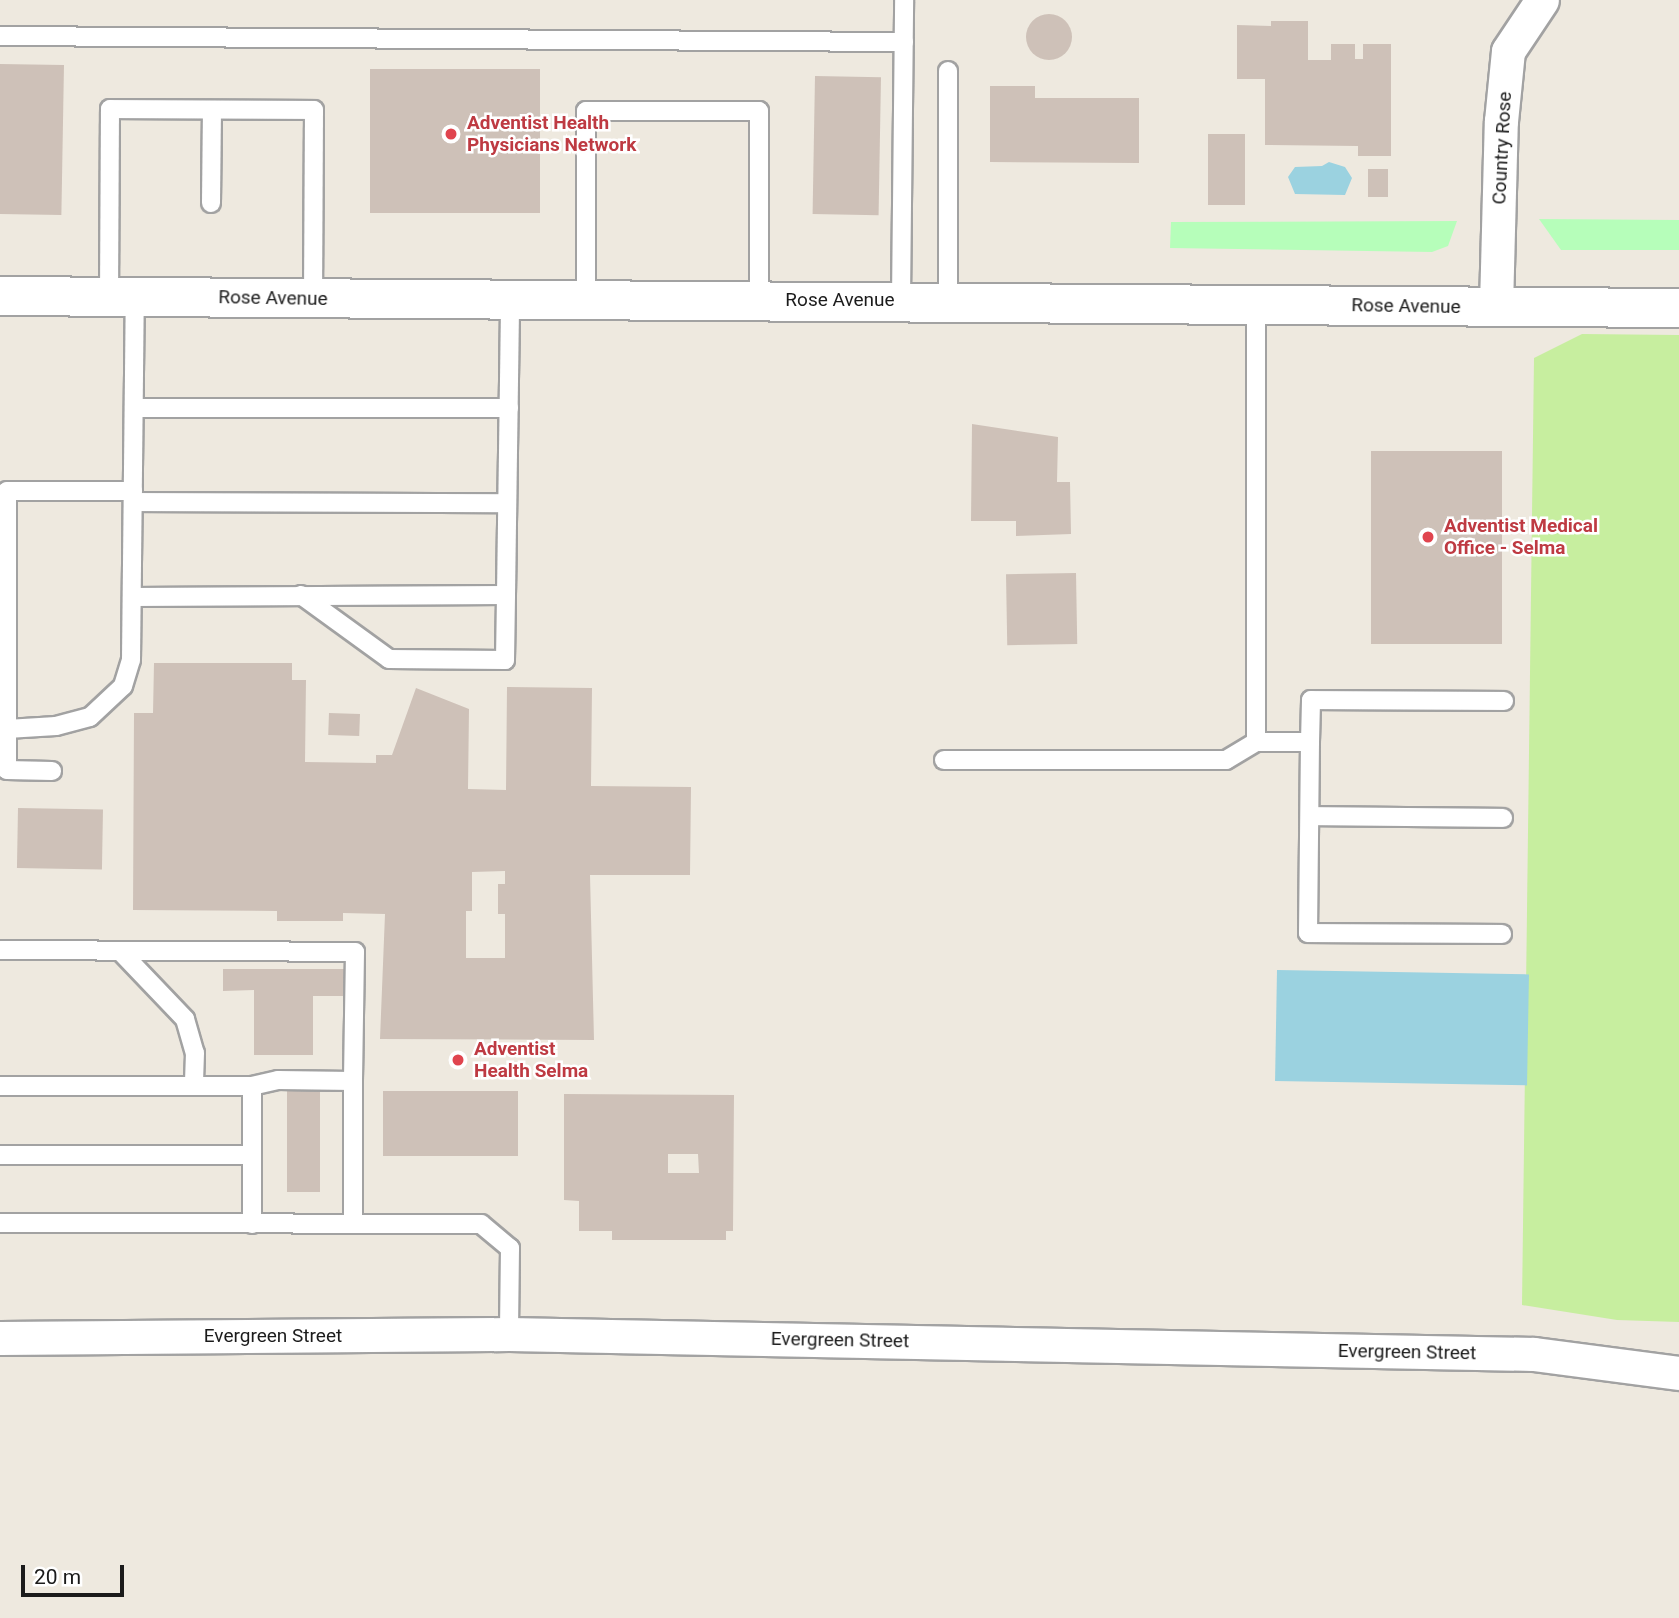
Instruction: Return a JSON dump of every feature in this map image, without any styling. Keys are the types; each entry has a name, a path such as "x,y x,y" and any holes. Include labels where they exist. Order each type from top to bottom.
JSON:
{"street":[{"name":"Country Rose","path":"1496,306 1501,121 1508,51 1536,2"},
{"name":"Rose Avenue","path":"0,296 586,301 901,300 1679,308"},
{"name":"Evergreen Street","path":"0,1338 509,1334 1534,1354 1679,1373"}],"lane":[{"path":"901,300 904,0"},
{"path":"0,36 904,42"},
{"path":"948,71 948,301"},
{"path":"4,729 56,726 90,717 123,686 131,660 135,408 122,297 110,109 314,110 313,299"},
{"path":"211,204 212,110"},
{"path":"586,301 586,111 759,111 759,300"},
{"path":"301,595 389,659 505,660 510,300"},
{"path":"1256,304 1256,742"},
{"path":"135,408 509,408"},
{"path":"52,771 7,770 4,729 7,491 506,503"},
{"path":"132,597 506,595"},
{"path":"1502,934 1308,933 1311,699 1504,701"},
{"path":"944,760 1226,760 1256,742 1310,742"},
{"path":"1310,816 1503,818"},
{"path":"0,950 355,952 354,1223"},
{"path":"120,951 185,1019 195,1053 194,1086"},
{"path":"0,1086 252,1086 278,1080 354,1081"},
{"path":"252,1086 252,1224"},
{"path":"0,1155 252,1155"},
{"path":"0,1223 481,1224 510,1248 509,1334"}],"green space":[{"path":"1539,219 1679,220 1679,250 1561,250"},
{"path":"1457,221 1448,246 1432,252 1170,248 1171,222"},
{"path":"1582,334 1679,335 1679,1322 1617,1320 1522,1305 1534,358"}],"water":[{"path":"1329,162 1345,167 1352,178 1345,195 1295,194 1288,177 1295,167 1322,166"},
{"path":"1277,970 1529,974 1527,1085 1275,1081"}],"building":[{"path":"1049,14 1065,21 1072,37 1065,53 1049,60 1033,53 1026,37 1033,21"},
{"path":"1271,21 1308,21 1308,60 1331,60 1331,44 1355,44 1355,59 1363,59 1363,44 1391,44 1391,156 1358,156 1358,146 1265,145 1265,79 1237,79 1237,25 1271,26"},
{"path":"0,64 64,65 61,215 0,214"},
{"path":"370,69 540,69 540,213 370,213"},
{"path":"815,76 881,77 879,215 813,214"},
{"path":"990,86 1035,86 1035,98 1139,98 1139,163 990,162"},
{"path":"1208,134 1245,134 1245,205 1208,205"},
{"path":"1368,169 1388,169 1388,197 1368,197"},
{"path":"972,424 1058,437 1057,482 1070,482 1071,534 1016,536 1016,521 971,521"},
{"path":"1371,451 1502,451 1502,644 1371,644"},
{"path":"1076,573 1077,644 1007,645 1006,574"},
{"path":"154,663 292,663 292,680 306,680 305,762 376,763 376,755 392,755 416,688 469,709 468,789 506,790 507,687 592,688 591,786 691,787 690,875 590,875 594,1040 380,1039 385,914 343,913 343,921 277,921 277,911 133,910 134,713 153,713","holes":["505,871 505,884 498,884 498,914 505,914 505,958 466,958 466,911 472,911 472,872"]},
{"path":"329,713 360,714 359,736 328,735"},
{"path":"18,808 103,809 102,869 17,868"},
{"path":"223,969 345,969 345,996 313,996 313,1055 254,1055 254,990 223,991"},
{"path":"287,1088 320,1088 320,1192 287,1192"},
{"path":"383,1091 518,1091 518,1156 383,1156"},
{"path":"564,1094 734,1095 733,1231 726,1231 726,1240 612,1240 612,1231 579,1231 579,1201 564,1200","holes":["668,1154 698,1154 699,1173 668,1173"]}],"place":[{"name":"Adventist Health Physicians Network","path":"451,134"},
{"name":"Adventist Medical Office - Selma","path":"1428,537"},
{"name":"Adventist Health Selma","path":"458,1060"}]}
